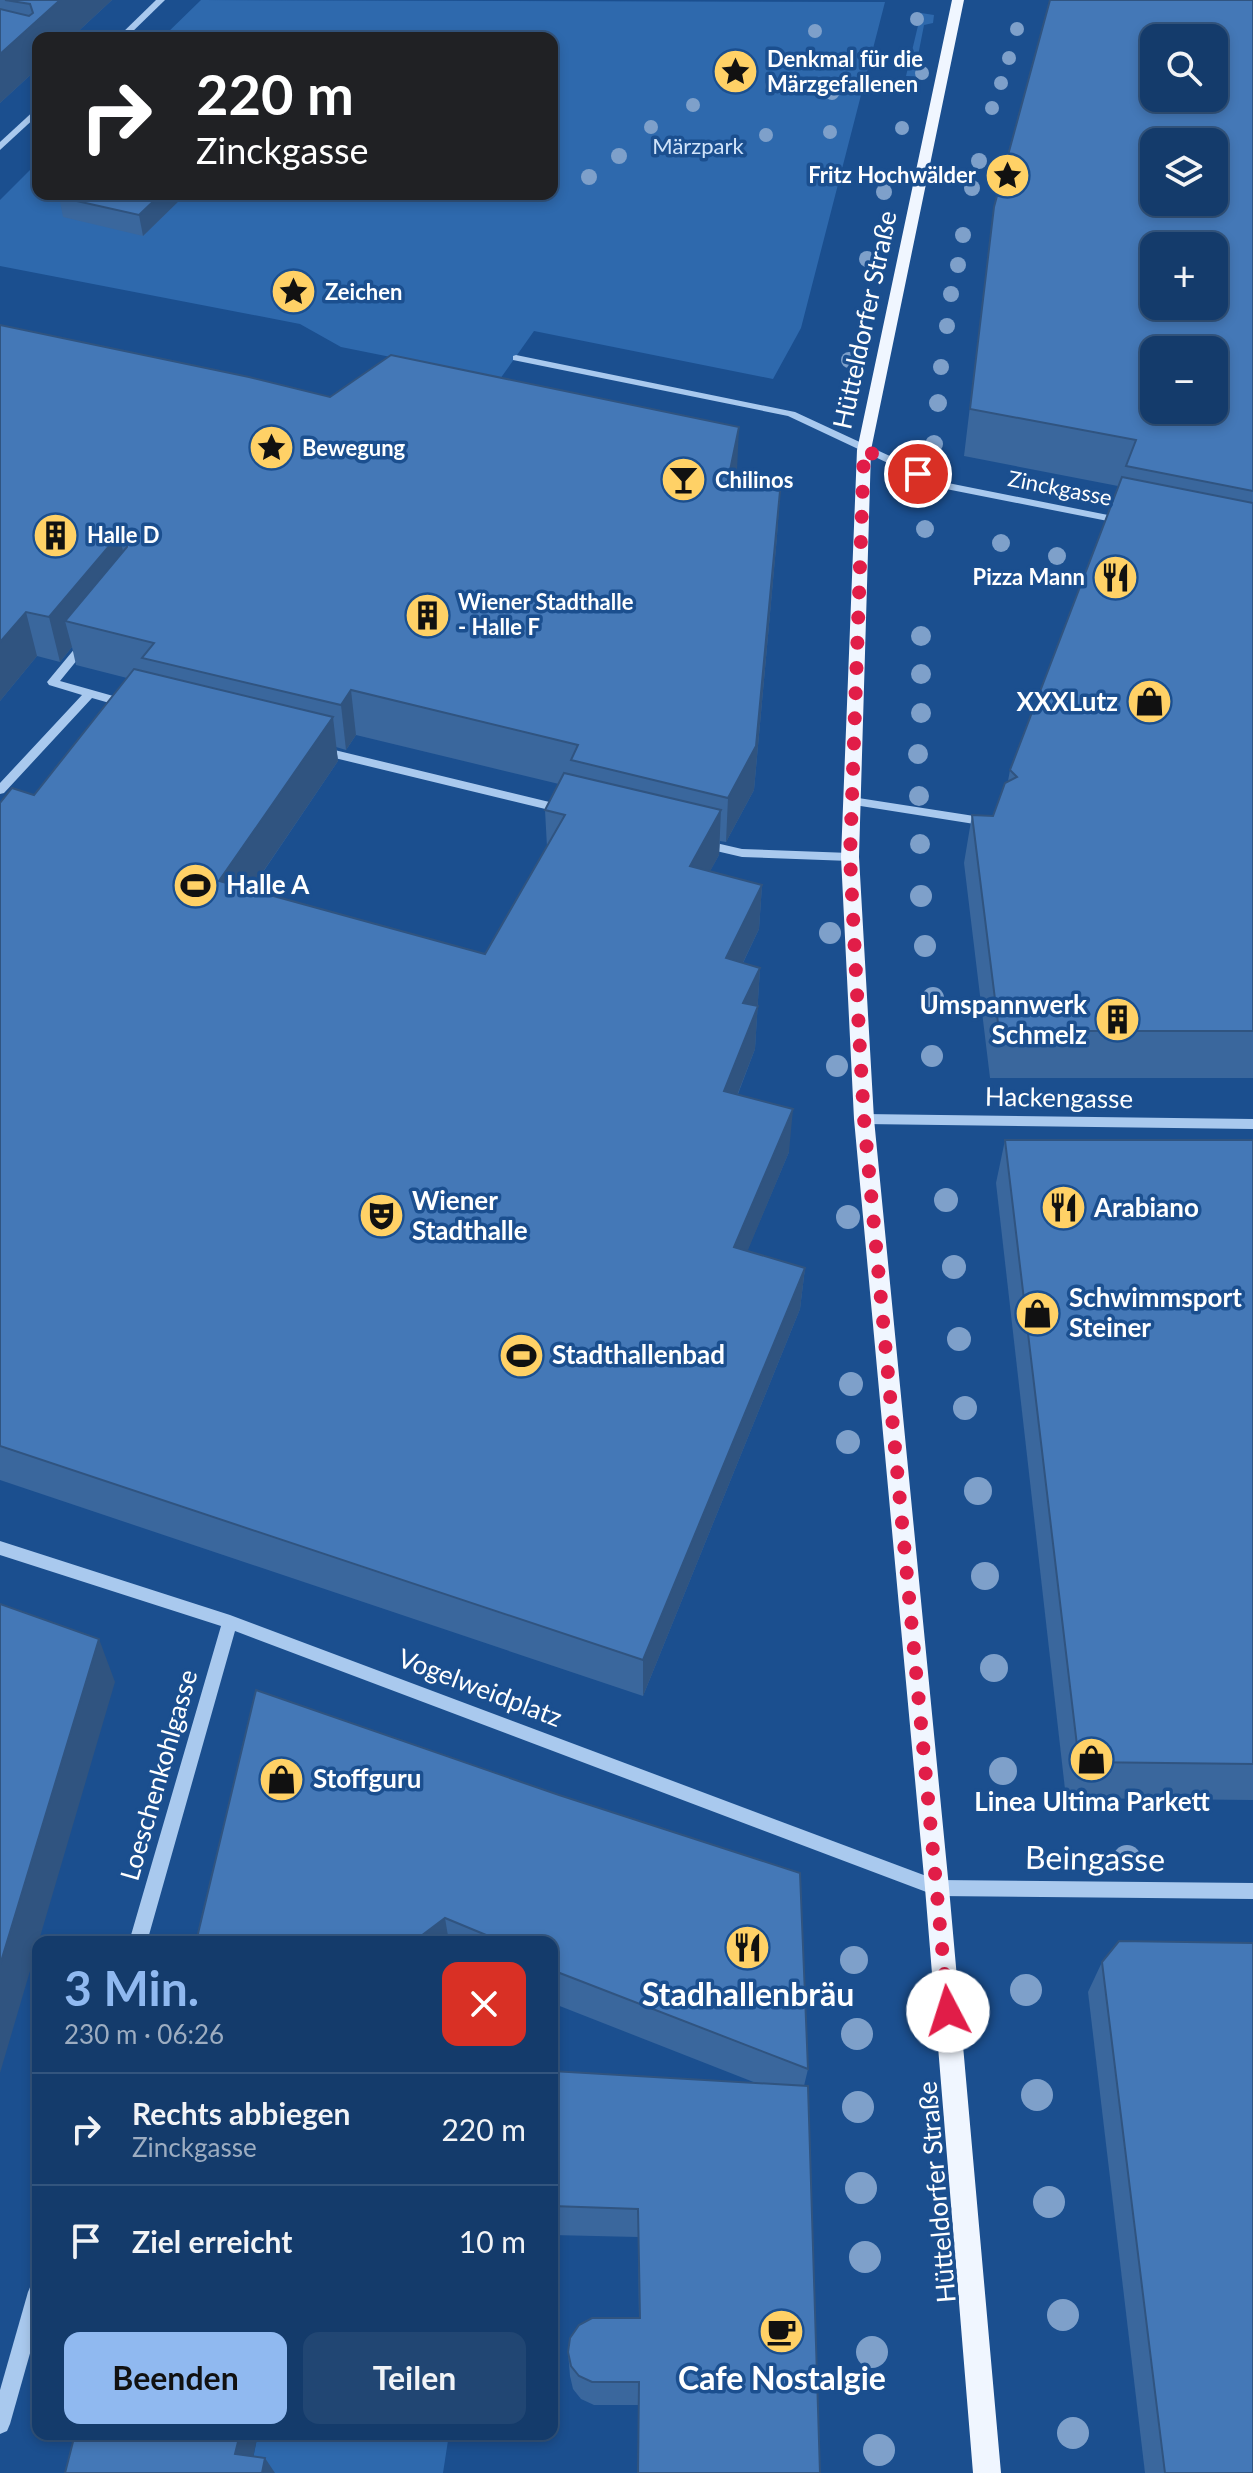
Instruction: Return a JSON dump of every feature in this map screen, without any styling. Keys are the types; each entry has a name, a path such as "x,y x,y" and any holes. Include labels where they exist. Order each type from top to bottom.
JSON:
{"main road":[{"name":"Hütteldorfer Straße","path":"958,0 864,450 850,857 864,1119 937,1888 987,2473"}],"street":[{"path":"127,32 161,0"},
{"path":"0,147 32,116"},
{"name":"Zinckgasse","path":"516,358 791,414 945,486 1130,522"},
{"path":"92,635 53,682 136,706"},
{"path":"0,790 90,694"},
{"path":"307,747 587,815"},
{"path":"852,801 1000,824"},
{"path":"696,842 742,853 850,857"},
{"name":"Hackengasse","path":"864,1119 1253,1124"},
{"name":"Vogelweidplatz","path":"0,1548 230,1622 937,1888"},
{"name":"Loeschenkohlgasse","path":"140,1936 230,1622"},
{"name":"Beingasse","path":"937,1888 1253,1891"},
{"path":"0,2424 32,2313"}],"green space":[{"name":"Märzpark","path":"201,0 885,2 801,328 773,379 534,331 500,379 341,347 300,324 0,266 0,200 32,168 32,200 558,200 558,32 168,32"},
{"path":"921,13 934,15 933,23 924,25 916,66 927,70 921,77 906,76"},
{"path":"257,2440 448,2440 443,2473 250,2473"}],"building":[{"path":"5,0 60,0 0,54 0,9 29,16 33,13 30,4"},
{"path":"1050,0 1253,0 1253,491 1126,466 1136,440 970,409 994,207"},
{"path":"72,200 155,200 139,215"},
{"path":"0,325 330,397 391,355 739,427 728,480 780,491 756,746 728,798 571,760 578,745 351,690 341,705 142,658 154,643 65,621 127,547 127,539 120,537 115,539 49,617 26,612 0,642"},
{"path":"1122,477 1253,503 1253,1031 999,1031 972,815 993,816 1005,783 1017,777 1010,770"},
{"name":"Wiener Stadthalle","path":"134,669 333,717 219,881 485,954 565,815 545,810 564,773 721,810 690,866 762,885 726,958 760,968 743,1003 758,1006 724,1091 793,1109 734,1247 805,1268 643,1660 0,1446 0,803 12,788 34,795"},
{"path":"1005,1140 1253,1140 1253,1764 1079,1762"},
{"path":"0,1604 99,1639 0,1965"},
{"path":"256,1690 559,1795 800,1873 808,2069 558,1972 558,1936 488,1936 445,1918 421,1936 197,1936"},
{"path":"1119,1941 1253,1943 1253,2473 1165,2473 1102,1962"},
{"path":"558,2071 808,2086 820,2473 638,2473 639,2382 592,2382 579,2376 571,2366 568,2352 570,2338 579,2325 592,2318 640,2318 638,2209 558,2206"},
{"path":"73,2440 238,2440 235,2454 265,2458 262,2473 65,2473"}],"place":[{"name":"Denkmal für die Märzgefallenen","path":"736,72"},
{"name":"Fritz Hochwälder","path":"1007,175"},
{"name":"Zeichen","path":"294,292"},
{"name":"Bewegung","path":"271,448"},
{"name":"Chilinos","path":"684,480"},
{"name":"Halle D","path":"56,535"},
{"name":"Pizza Mann","path":"1116,577"},
{"name":"Wiener Stadthalle - Halle F","path":"427,615"},
{"name":"XXXLutz","path":"1149,702"},
{"name":"Halle A","path":"195,885"},
{"name":"Umspannwerk Schmelz","path":"1118,1020"},
{"name":"Arabiano","path":"1063,1208"},
{"name":"Wiener Stadthalle","path":"381,1216"},
{"name":"Schwimmsport Steiner","path":"1038,1313"},
{"name":"Stadthallenbad","path":"521,1355"},
{"name":"Linea Ultima Parkett","path":"1092,1759"},
{"name":"Stoffguru","path":"282,1779"},
{"name":"Stadhallenbräu","path":"748,1948"},
{"name":"Cafe Nostalgie","path":"782,2332"}],"route":[{"path":"918,474 864,450 850,857 864,1119 948,2011"}]}
